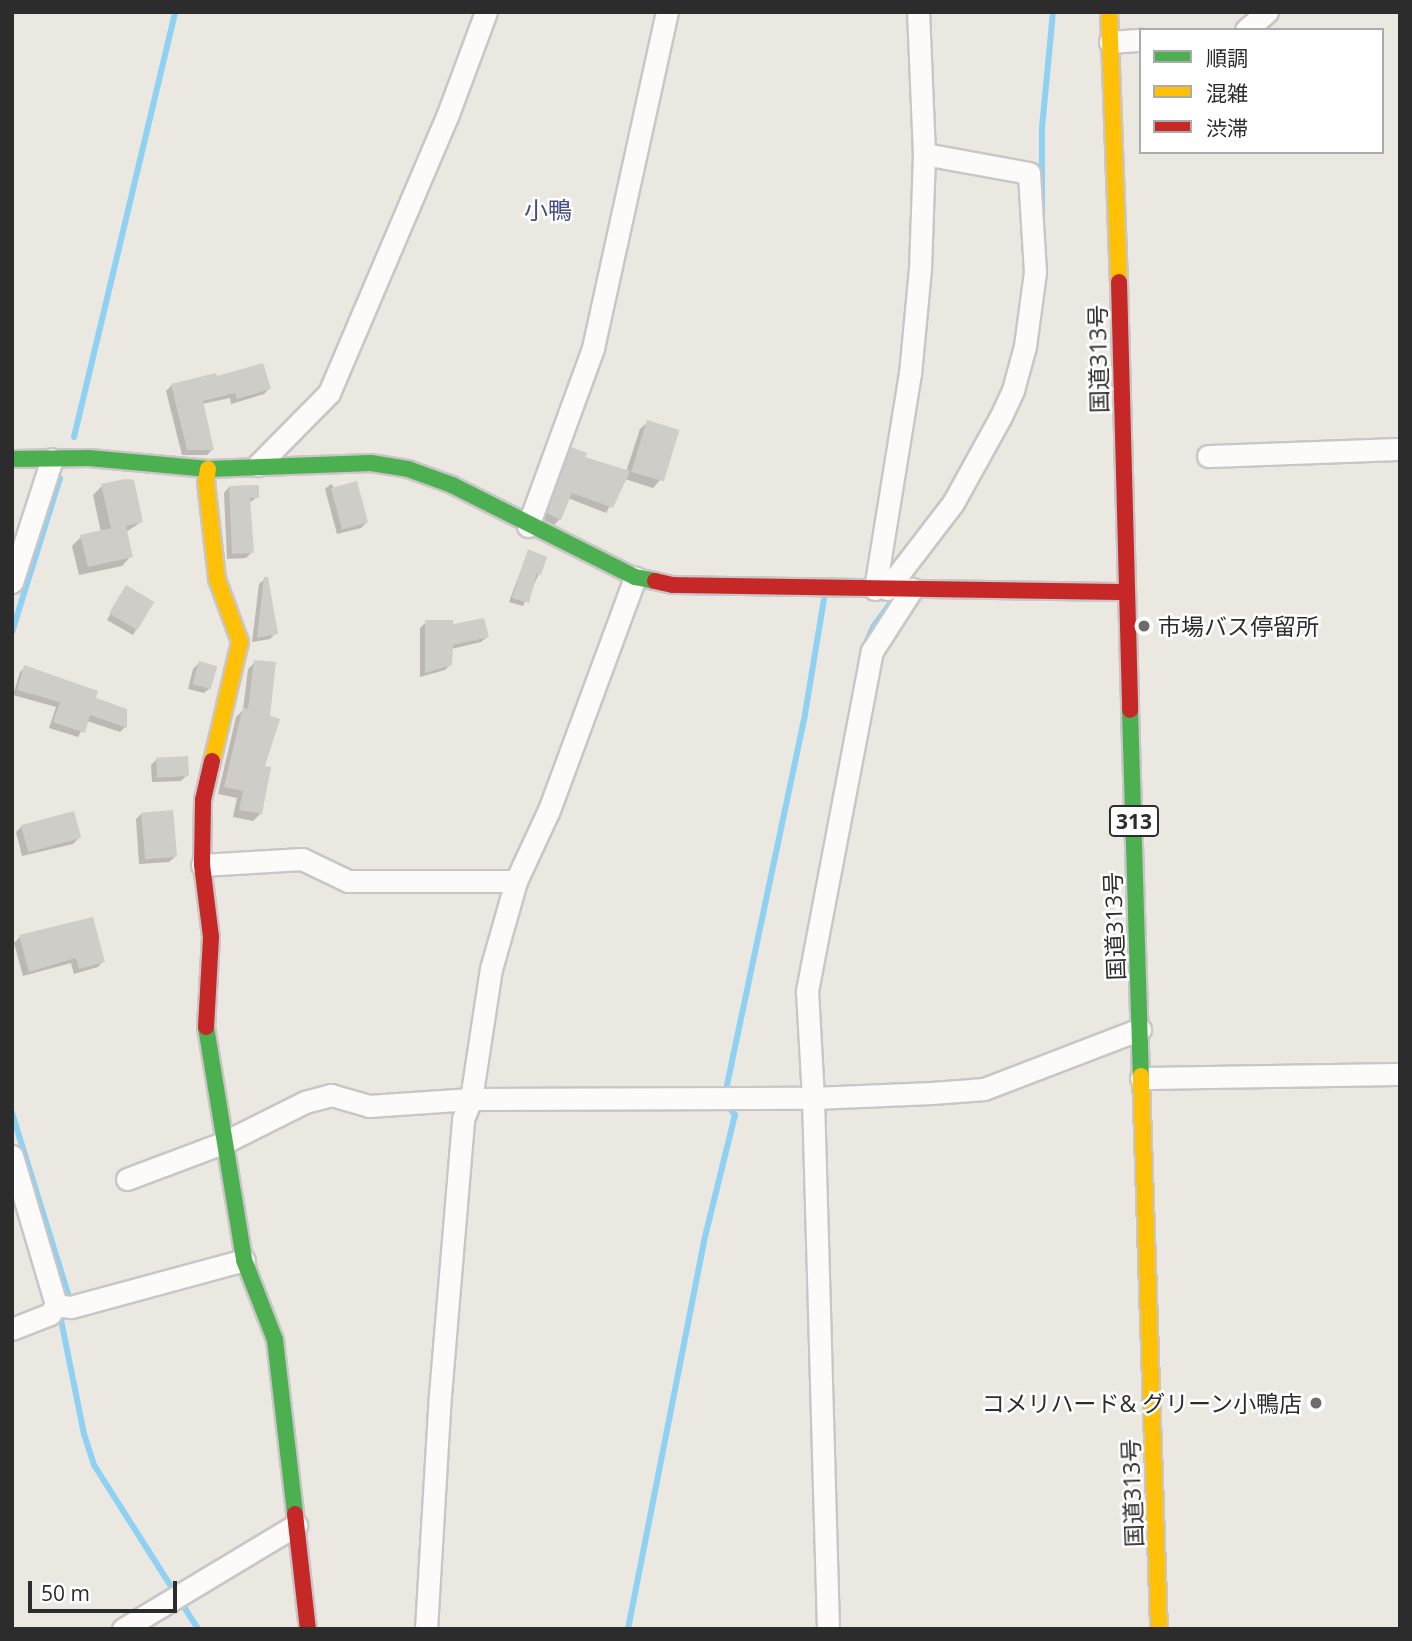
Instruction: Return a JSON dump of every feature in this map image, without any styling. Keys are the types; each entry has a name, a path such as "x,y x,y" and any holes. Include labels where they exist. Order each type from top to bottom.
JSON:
{"main road":[{"name":"国道313号","path":"1109,12 1120,298 1126,592 1159,1629"},
{"path":"12,459 89,458 208,469 258,465 371,463 408,469 452,485 528,526 635,577 673,586 1126,592"},
{"path":"208,469 206,482 217,579 240,642 239,657 203,800 202,865 211,937 205,1021 244,1260 275,1340 308,1629"}],"street":[{"path":"258,465 329,393 448,114 486,12"},
{"path":"528,526 593,348 667,12"},
{"path":"881,589 920,269 925,155 918,12"},
{"path":"1248,28 1267,12"},
{"path":"1110,42 1139,40"},
{"path":"881,589 953,503 1002,416 1013,390 1025,346 1035,272 1029,173 925,155"},
{"path":"1208,456 1400,449"},
{"path":"12,582 52,459"},
{"path":"426,1629 440,1395 463,1119 471,1100 491,970 516,881 549,810 635,577"},
{"path":"828,1629 804,1097 807,991 870,665 881,635 912,589"},
{"path":"202,865 302,859 348,881 516,881"},
{"path":"127,1179 223,1143 305,1102 331,1094 369,1106 471,1100 804,1097 984,1089 1140,1029"},
{"path":"1141,1078 1400,1074"},
{"path":"12,1156 64,1306"},
{"path":"12,1329 64,1306 244,1260"},
{"path":"123,1629 296,1525"}],"building":[{"path":"263,363 271,389 237,399 235,393 203,401 214,450 187,450 171,384 216,373 217,376"},
{"path":"647,420 680,430 664,482 631,472"},
{"path":"571,447 587,453 585,457 630,471 613,508 572,493 561,520 547,513"},
{"path":"134,480 143,522 126,526 133,557 88,567 80,535 111,528 101,484"},
{"path":"357,481 368,523 342,530 331,488"},
{"path":"259,485 259,498 250,498 254,553 232,554 229,486"},
{"path":"528,549 547,557 541,575 537,573 529,603 512,598"},
{"path":"264,577 268,577 278,634 257,638"},
{"path":"126,585 154,602 137,630 109,613"},
{"path":"484,618 489,637 453,645 452,665 425,673 425,620 453,620 453,624"},
{"path":"254,660 276,662 270,716 280,719 265,766 271,767 262,814 239,810 243,791 224,787 243,707 248,709"},
{"path":"199,661 217,666 211,689 192,684"},
{"path":"24,665 98,691 96,698 127,709 127,728 90,715 85,733 53,722 60,702 17,690"},
{"path":"188,756 189,776 157,778 156,758"},
{"path":"173,810 177,857 145,860 141,813"},
{"path":"74,811 81,838 28,852 21,825"},
{"path":"93,917 105,962 79,969 76,958 29,972 19,935"}],"waterway":[{"path":"74,437 175,12"},
{"path":"1042,226 1042,128 1053,12"},
{"path":"1016,408 1026,382"},
{"path":"12,632 60,478"},
{"path":"727,1085 805,714 824,599"},
{"path":"866,643 873,627 891,602"},
{"path":"628,1629 704,1241 735,1115 729,1107"},
{"path":"12,1113 68,1294 61,1320 84,1434 94,1465 198,1629"}],"traffic: fast":[{"path":"12,459 89,458 208,469 371,463 408,469 452,485 635,577 655,581"},
{"path":"1130,710 1141,1076"},
{"path":"206,1027 244,1260 275,1340 295,1514"}],"traffic: slow":[{"path":"1109,12 1119,282"},
{"path":"208,469 206,482 217,579 240,642 212,761"},
{"path":"1141,1076 1159,1629"}],"traffic: jam":[{"path":"1119,282 1130,710"},
{"path":"655,581 673,585 1126,592"},
{"path":"206,1027 211,937 202,865 203,800 212,761"},
{"path":"295,1514 308,1629"}],"place":[{"name":"市場バス停留所","path":"1144,626"},
{"name":"コメリハード& グリーン小鴨店","path":"1316,1403"}],"district":[{"name":"小鴨","path":"548,210"}]}
